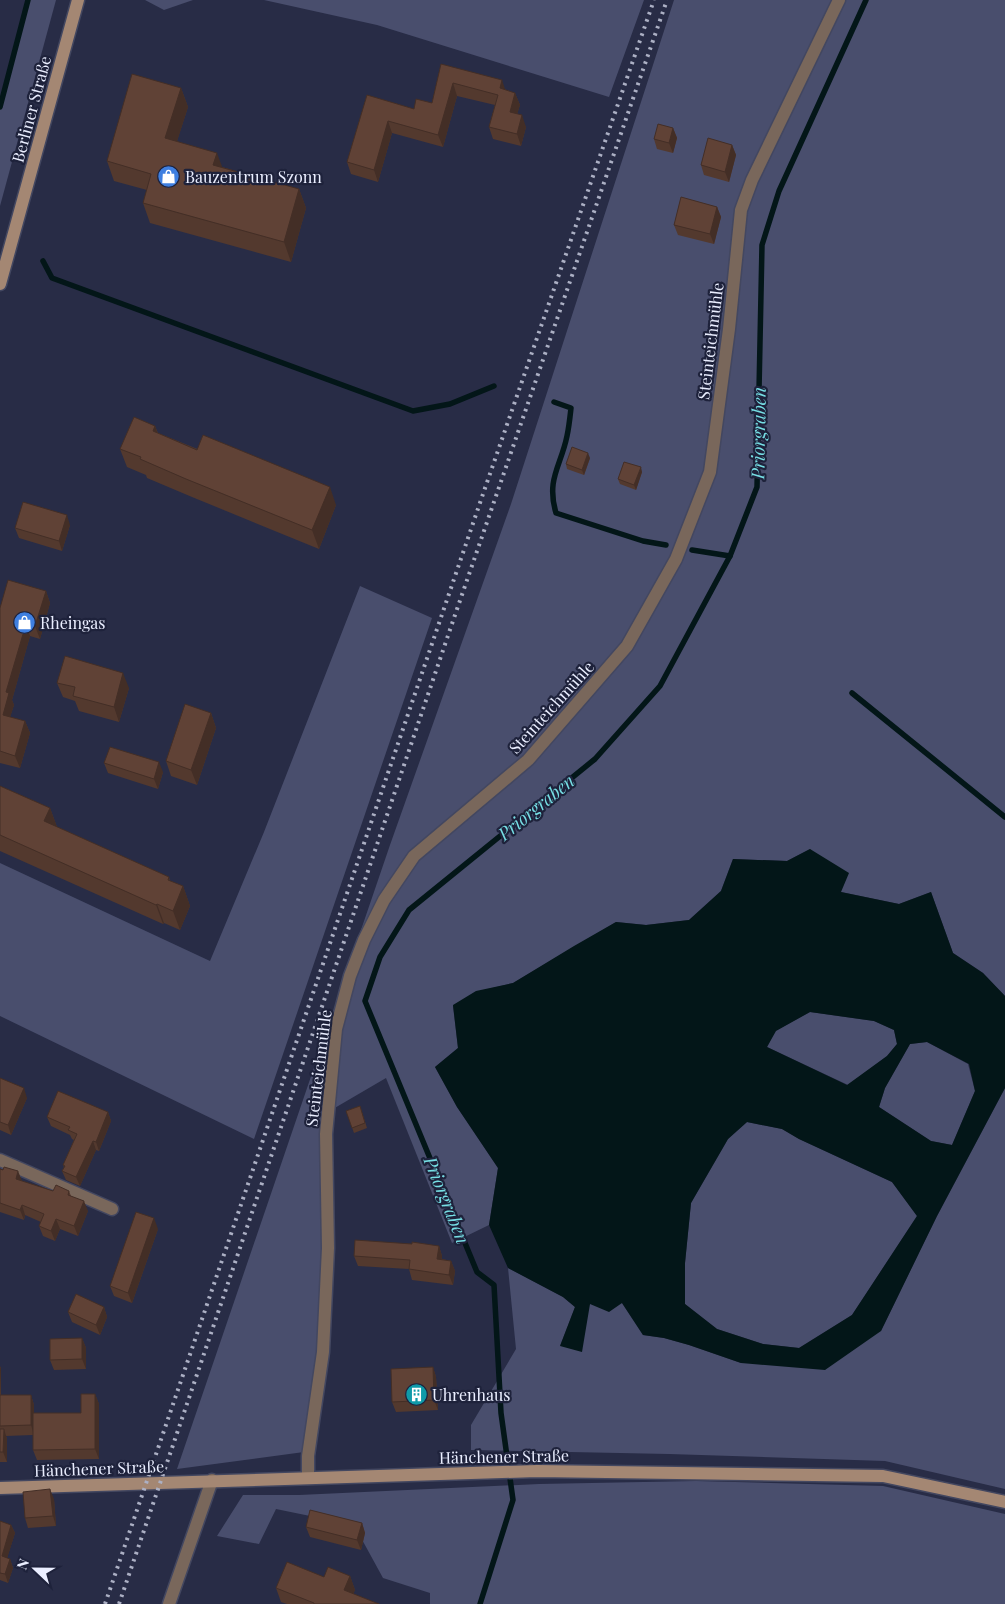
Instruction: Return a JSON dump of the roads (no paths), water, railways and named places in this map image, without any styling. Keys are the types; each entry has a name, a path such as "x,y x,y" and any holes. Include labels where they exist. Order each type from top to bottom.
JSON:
{"main road":[{"name":"Berliner Straße","path":"0,284 78,0"},
{"name":"Hänchener Straße","path":"0,1488 537,1471 883,1476 1005,1502"}],"street":[{"name":"Steinteichmühle","path":"308,1478 308,1456 323,1352 328,1248 326,1134 336,1028 350,976 364,940 384,900 414,856 528,760 627,646 676,559 710,472 729,329 741,210 752,180 839,0"},
{"path":"0,1160 112,1210"},
{"path":"169,1604 212,1480"}],"waterway":[{"path":"0,107 28,0"},
{"name":"Priorgraben","path":"480,1604 513,1500 501,1413 494,1285 477,1272 365,1001 380,957 409,910 595,759 660,686 730,556 757,487 762,245 779,191 866,0"},
{"path":"43,261 52,278 413,411 450,404 494,386"},
{"path":"554,402 571,408 567,436 554,482 553,501 556,513 643,541 666,545"},
{"path":"692,550 730,556"},
{"path":"852,693 1005,817"}],"railway":[{"path":"105,1604 483,494 654,0"},
{"path":"119,1604 455,615 667,0"}],"place":[{"name":"Bauzentrum Szonn","path":"169,176"},
{"name":"Rheingas","path":"24,622"},
{"name":"Uhrenhaus","path":"416,1394"}]}
